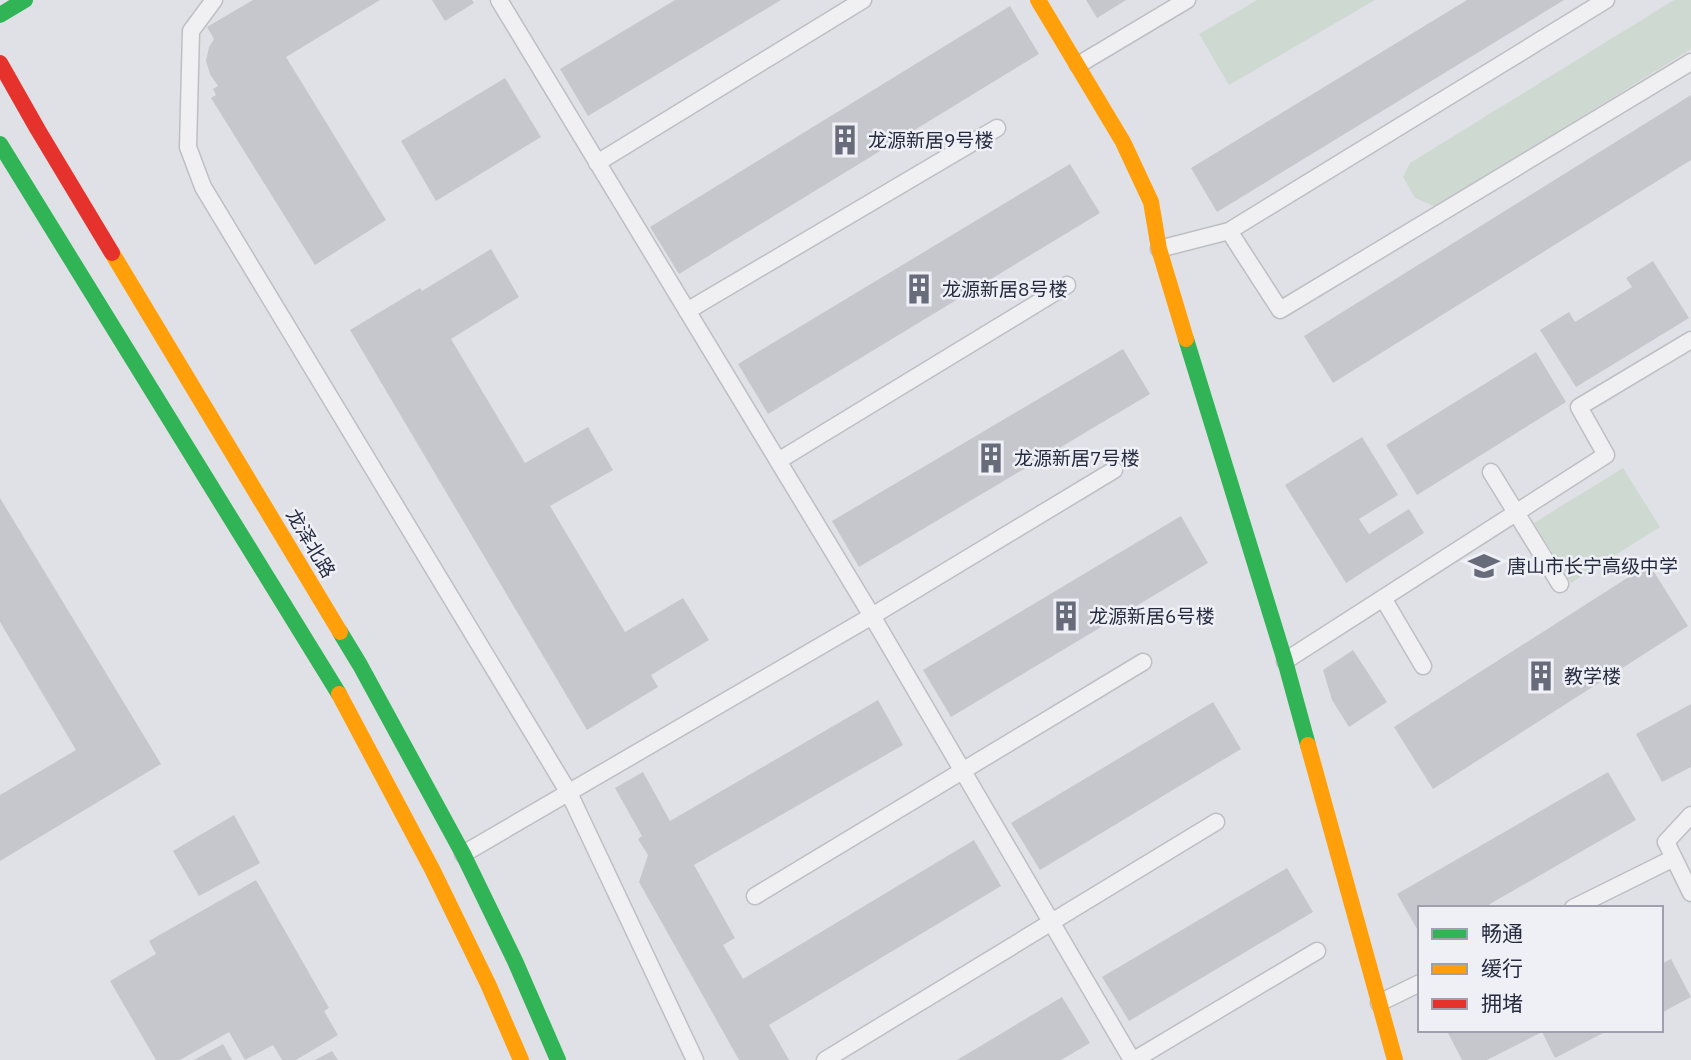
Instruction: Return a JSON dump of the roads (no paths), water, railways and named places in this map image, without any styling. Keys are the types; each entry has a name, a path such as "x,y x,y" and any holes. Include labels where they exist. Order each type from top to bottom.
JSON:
{"main road":[{"path":"0,15 25,0"},
{"path":"1038,0 1124,142 1151,202 1159,249 1284,661 1395,1060"},
{"name":"龙泽北路","path":"0,63 360,665 463,855 515,961 558,1060"},
{"path":"0,144 335,688 432,869 488,984 521,1060"}],"lane":[{"path":"214,0 191,31 188,147 204,187 569,793 695,1060"},
{"path":"499,0 872,616 1133,1060 1317,951"},
{"path":"597,163 863,0"},
{"path":"1077,66 1187,0"},
{"path":"1159,249 1229,231 1606,0"},
{"path":"1229,231 1280,310 1691,62"},
{"path":"687,311 997,128"},
{"path":"778,461 1068,285"},
{"path":"1284,661 1606,455 1579,407 1691,340"},
{"path":"463,855 872,616 1114,470"},
{"path":"1491,471 1560,584"},
{"path":"1383,598 1423,666"},
{"path":"755,896 1143,662"},
{"path":"1691,815 1666,842 1691,893"},
{"path":"825,1060 1216,822"},
{"path":"1577,906 1674,858"},
{"path":"1379,1003 1418,984"}],"place":[{"name":"龙源新居9号楼","path":"845,140"},
{"name":"龙源新居8号楼","path":"919,289"},
{"name":"龙源新居7号楼","path":"991,458"},
{"name":"唐山市长宁高级中学","path":"1484,566"},
{"name":"龙源新居6号楼","path":"1066,616"},
{"name":"教学楼","path":"1541,676"}]}
